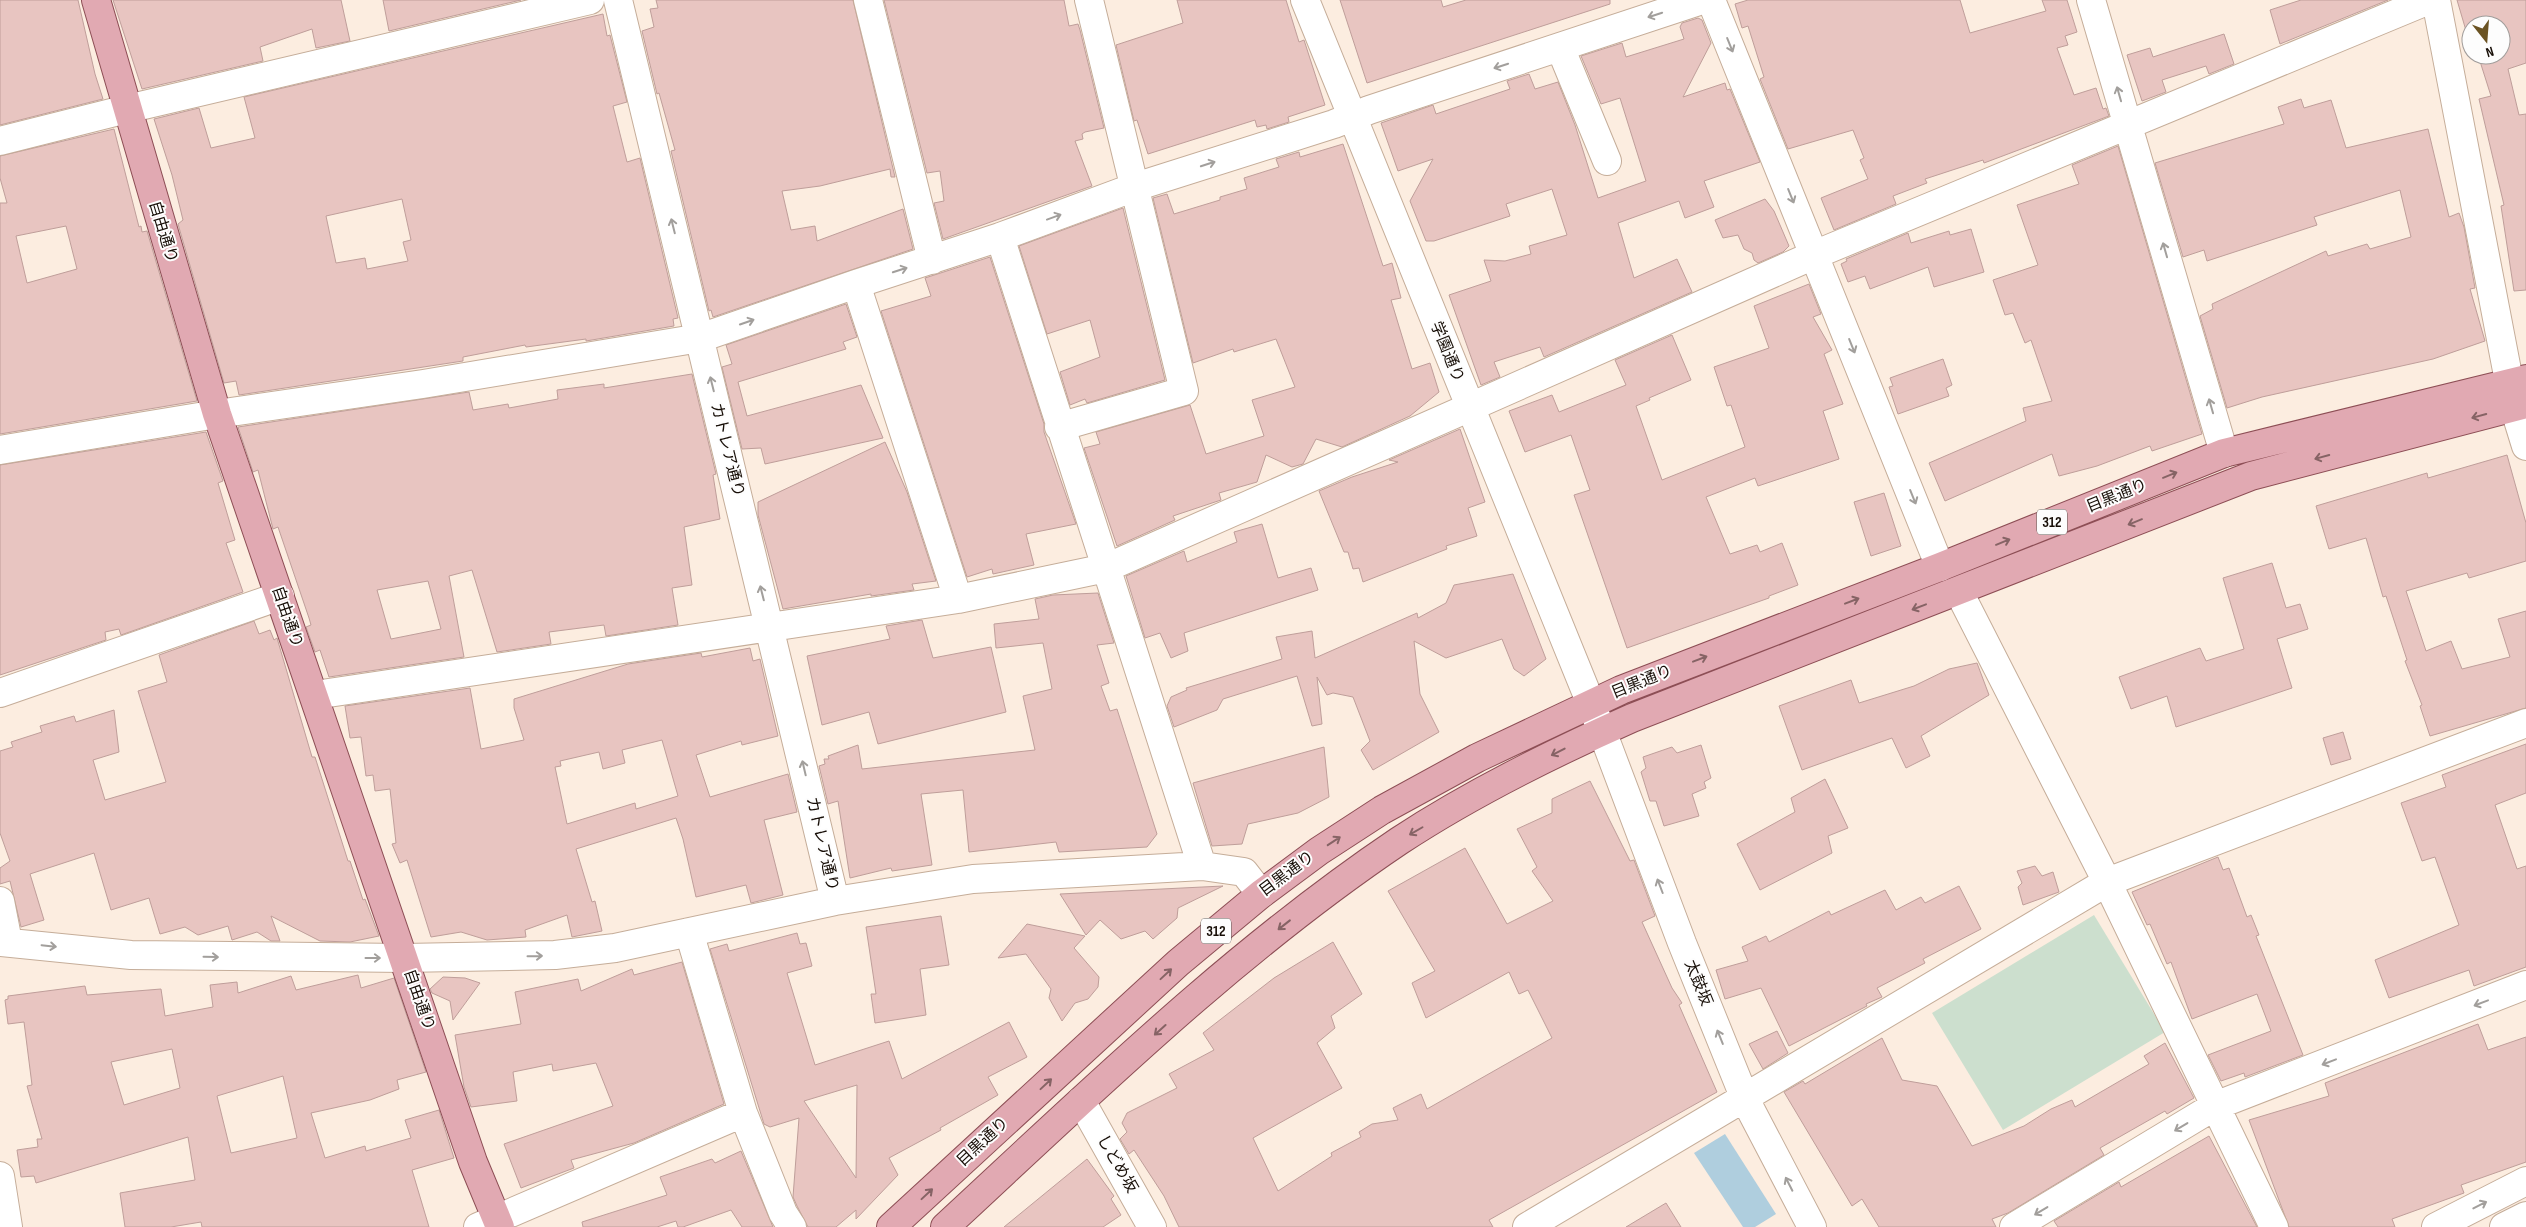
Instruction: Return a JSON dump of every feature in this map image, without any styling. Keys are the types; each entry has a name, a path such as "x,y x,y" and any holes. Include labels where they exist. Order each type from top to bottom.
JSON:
{"main road":[{"name":"自由通り","path":"96,0 217,414 315,695 473,1162 492,1225"},
{"name":"目黒通り","path":"891,1227 1178,963 1260,894 1319,851 1382,810 1477,758 1590,703 1940,567 2224,453 2519,393"},
{"name":"目黒通り","path":"945,1227 1081,1101 1204,991 1343,880 1402,840 1482,793 1602,731 2251,476 2519,393"}],"street":[{"path":"0,142 127,109 590,0"},
{"name":"カトレア通り","path":"618,0 835,901"},
{"path":"868,0 932,260"},
{"path":"1059,427 1184,391 1089,0"},
{"name":"学園通り","path":"1305,0 1590,703"},
{"path":"0,450 217,414 398,388 700,338 1000,237 1135,187 1702,0"},
{"path":"1711,0 1940,567"},
{"path":"2092,0 2224,453"},
{"path":"315,695 770,625 958,599 1106,568 1814,255 2128,123 2429,0"},
{"path":"2436,0 2519,393 2526,446"},
{"path":"1560,47 1607,161"},
{"path":"1000,237 1059,427 1202,866"},
{"path":"856,284 958,599"},
{"path":"1959,592 2108,882 2274,1227"},
{"path":"0,693 280,596"},
{"name":"太鼓坂","path":"1590,703 1682,942 1746,1099 1812,1227"},
{"path":"1527,1227 1746,1099 2108,882 2526,723"},
{"path":"0,901 4,942 131,955 404,958 555,955 615,948 835,901 974,880 1202,866 1244,872 1260,894"},
{"path":"689,932 743,1112 783,1213 792,1227"},
{"path":"2014,1227 2215,1106 2526,985"},
{"name":"しどめ坂","path":"1081,1101 1152,1227"},
{"path":"492,1225 743,1112"},
{"path":"0,1176 8,1227"},
{"path":"2436,1227 2526,1181"},
{"path":"2504,1227 2526,1216"}],"green space":[{"path":"2094,915 2165,1032 2003,1130 1932,1013"}],"water":[{"path":"1725,1134 1776,1214 1755,1227 1743,1227 1694,1153"}],"building":[{"path":"0,0 78,0 95,74 103,99 0,125"},
{"path":"113,0 341,0 350,41 316,48 312,29 260,47 263,61 142,89"},
{"path":"383,0 521,0 389,31"},
{"path":"656,0 853,0 895,177 891,177 890,169 820,186 782,191 791,230 815,226 817,241 903,209 913,249 713,317 711,310 709,311 671,151 675,150 659,93 657,94 642,31 654,27 650,9 658,8"},
{"path":"884,0 1064,0 1069,26 1078,24 1080,30 1104,128 1085,132 1082,134 1083,139 1075,141 1092,186 943,239 934,203 944,201 940,171 927,173"},
{"path":"1177,0 1286,0 1299,42 1304,40 1325,105 1288,117 1289,122 1267,129 1266,125 1257,127 1255,120 1148,154 1137,120 1134,121 1116,45 1183,23"},
{"path":"1340,0 1441,0 1443,7 1466,0 1610,0 1610,4 1367,83"},
{"path":"1748,0 1960,0 1970,33 2046,11 2042,0 2067,0 2077,32 2065,36 2068,45 2057,48 2074,95 2096,88 2103,109 2106,108 2109,116 1984,163 1983,160 1925,179 1927,183 1893,196 1896,204 1834,230 1821,198 1868,179 1860,160 1864,158 1853,130 1788,149 1760,79 1764,77 1748,26 1742,28 1735,4"},
{"path":"2301,0 2388,0 2280,44 2270,10"},
{"path":"2457,0 2526,0 2526,63 2508,69 2519,115 2526,114 2526,290 2514,291 2501,206 2504,205 2479,99 2491,96 2481,65 2511,65 2511,15 2461,15"},
{"path":"603,14 607,36 610,35 627,102 613,106 627,162 640,158 678,318 673,319 674,326 586,341 586,339 526,347 525,345 463,357 463,361 239,395 236,381 224,383 178,224 183,220 172,175 154,119 199,108 211,148 255,138 244,97","holes":["402,199 411,240 403,242 408,261 367,269 365,258 336,263 326,216"]},
{"path":"1698,18 1702,20 1711,43 1683,97 1725,83 1727,90 1730,89 1760,162 1704,181 1714,207 1685,218 1679,201 1618,223 1634,278 1677,259 1692,292 1544,357 1540,347 1494,362 1500,377 1481,385 1449,295 1491,281 1484,260 1505,261 1531,254 1529,246 1567,235 1552,189 1506,204 1510,216 1434,241 1426,241 1410,201 1433,159 1398,171 1381,123 1433,105 1436,114 1510,89 1507,81 1529,74 1535,89 1558,82 1575,125 1598,198 1646,181 1620,98 1601,104 1581,56 1622,43 1626,57 1684,39 1680,27 1682,23"},
{"path":"2224,34 2234,64 2209,74 2206,66 2162,80 2166,92 2142,101 2127,55 2150,48 2153,57"},
{"path":"2301,99 2304,108 2331,100 2346,148 2428,129 2449,217 2459,213 2464,227 2475,288 2470,289 2485,341 2433,359 2262,397 2227,408 2200,316 2213,309 2212,304 2326,251 2328,256 2367,244 2370,249 2411,237 2400,190 2314,217 2317,225 2207,261 2204,250 2183,257 2155,163 2284,124 2278,107"},
{"path":"114,129 139,227 141,226 142,232 147,231 197,401 0,434 0,203 7,203 0,178 0,156","holes":["66,226 77,269 27,283 16,236"]},
{"path":"1343,144 1383,266 1392,263 1401,298 1391,300 1412,369 1430,363 1439,392 1410,416 1342,447 1316,439 1303,464 1292,467 1266,455 1257,482 1219,493 1221,500 1173,516 1175,520 1117,546 1084,448 1100,444 1096,432 1190,405 1206,454 1264,436 1252,400 1295,387 1276,339 1234,352 1233,349 1193,363 1153,198 1167,194 1174,214 1220,200 1220,197 1247,189 1244,178 1279,167 1276,159 1299,152 1300,157"},
{"path":"2118,146 2202,434 2152,451 2150,446 2097,466 2059,476 2052,454 1945,501 1929,463 2026,421 2023,408 2052,401 2031,340 2025,343 2013,313 2005,315 1993,280 2038,265 2017,205 2079,184 2072,165"},
{"path":"1765,199 1774,211 1789,246 1783,252 1758,263 1754,260 1752,253 1744,249 1738,235 1723,238 1715,220"},
{"path":"1123,208 1165,380 1087,403 1085,399 1070,405 1060,372 1100,357 1090,320 1047,334 1019,246"},
{"path":"1971,229 1984,272 1934,287 1928,267 1870,289 1865,276 1848,282 1841,264 1847,261 1846,259 1908,233 1911,243 1949,231 1950,235"},
{"path":"990,257 1044,424 1044,432 1076,524 1026,534 1034,565 993,574 992,569 967,577 881,311 931,296 925,278"},
{"path":"1809,284 1821,314 1813,317 1832,350 1824,354 1843,404 1823,411 1839,459 1758,486 1755,478 1706,497 1730,554 1757,545 1760,552 1782,543 1798,585 1769,596 1769,598 1627,648 1574,495 1590,490 1571,435 1525,452 1509,411 1552,395 1559,412 1626,385 1615,360 1672,335 1691,380 1649,398 1650,400 1636,406 1662,480 1745,447 1731,405 1727,406 1714,367 1769,348 1754,306"},
{"path":"846,304 857,337 843,342 846,349 738,382 747,416 861,385 883,438 765,464 761,448 742,449 722,367 732,364 726,345"},
{"path":"1943,359 1952,385 1946,388 1949,396 1898,414 1889,387 1893,386 1890,378"},
{"path":"692,374 716,474 713,475 720,519 684,527 692,585 672,588 678,625 606,636 604,625 549,632 551,644 497,652 472,570 449,576 464,657 329,677 320,650 315,652 306,627 311,625 309,618 278,527 273,529 258,470 253,472 238,427 469,392 473,410 508,404 509,408 558,399 557,390 604,384 604,388","holes":["428,581 441,629 391,639 377,590"]},
{"path":"1460,429 1485,502 1468,508 1477,536 1446,546 1447,549 1363,582 1359,568 1353,569 1348,552 1344,552 1319,491 1352,477 1398,462 1389,460"},
{"path":"206,432 223,481 218,483 235,540 226,543 243,592 121,635 119,629 105,632 106,640 0,675 0,465"},
{"path":"885,442 907,492 936,581 912,584 914,590 871,596 871,594 783,609 758,515 758,502"},
{"path":"2507,455 2526,523 2526,561 2469,578 2467,573 2406,591 2426,651 2451,641 2462,669 2510,657 2498,619 2526,611 2526,708 2430,736 2420,706 2422,705 2405,661 2407,660 2386,596 2383,597 2366,538 2329,549 2316,506 2427,473 2428,478"},
{"path":"1884,493 1901,546 1871,556 1854,502"},
{"path":"1262,524 1278,578 1311,568 1318,590 1184,633 1188,651 1171,658 1160,633 1145,638 1126,576 1184,551 1187,562 1237,542 1234,532"},
{"path":"2272,563 2286,608 2300,604 2308,629 2277,639 2292,688 2176,727 2167,696 2131,709 2119,677 2200,648 2206,661 2244,649 2223,578"},
{"path":"1513,574 1546,659 1524,676 1514,669 1502,639 1446,658 1414,641 1420,694 1439,732 1373,770 1361,750 1370,741 1353,697 1333,693 1327,695 1317,677 1322,724 1312,726 1297,676 1223,699 1217,710 1174,727 1167,706 1171,697 1187,690 1186,688 1282,659 1276,637 1312,631 1315,658 1417,613 1418,618 1446,603 1454,585"},
{"path":"1098,593 1114,643 1097,645 1109,683 1101,686 1110,711 1117,709 1157,834 1147,847 1059,852 1056,842 969,852 963,790 921,794 932,865 892,871 891,868 850,878 838,801 828,804 819,766 825,764 824,759 829,759 828,756 858,745 862,769 1035,750 1023,696 1052,689 1043,643 996,648 994,624 1039,619 1035,599 1053,595"},
{"path":"922,620 933,658 991,647 1006,712 878,744 869,712 822,725 807,656 890,639 886,626"},
{"path":"254,621 259,634 270,630 274,640 277,638 312,757 315,757 348,861 350,861 363,900 365,899 379,936 350,942 320,941 271,916 280,941 271,941 257,932 232,940 228,926 198,935 185,927 160,934 149,898 111,910 94,853 30,874 44,920 21,927 10,881 0,884 0,868 10,861 0,833 0,751 13,747 11,742 42,732 40,726 74,716 76,722 114,710 119,752 93,760 105,800 166,782 138,691 167,682 159,655"},
{"path":"750,648 753,661 760,659 778,736 742,745 741,741 696,755 710,797 788,774 797,812 764,820 783,895 751,903 746,885 696,897 683,839 676,818 576,849 592,902 595,901 602,931 572,937 567,915 525,930 526,937 487,940 461,932 431,937 407,860 400,863 392,844 396,843 390,789 375,791 373,775 366,776 361,737 350,738 345,706 470,688 481,749 524,740 514,708 514,699 628,664 701,653 702,657","holes":["662,740 678,796 636,809 635,803 567,824 555,767 561,766 560,761 599,752 603,769 625,763 622,750"]},
{"path":"1977,663 1989,695 1921,736 1930,756 1906,768 1892,738 1802,770 1779,706 1851,680 1859,703 1914,686 1949,669"},
{"path":"2343,732 2351,759 2331,765 2323,738"},
{"path":"2526,744 2526,793 2495,805 2517,869 2526,866 2526,967 2474,986 2469,970 2389,998 2375,960 2459,925 2435,857 2422,861 2401,803 2446,787 2442,775"},
{"path":"1701,745 1711,778 1704,782 1706,788 1692,794 1699,816 1664,826 1656,801 1650,801 1641,772 1646,768 1643,757 1672,747 1677,753"},
{"path":"1324,747 1329,797 1298,813 1248,824 1242,844 1212,846 1193,783"},
{"path":"1825,779 1848,828 1828,836 1832,853 1760,890 1737,844 1795,812 1791,798"},
{"path":"1590,781 1630,861 1634,860 1655,916 1642,922 1672,988 1682,1003 1679,1005 1717,1092 1489,1220 1493,1227 1179,1227 1164,1196 1134,1150 1129,1154 1120,1139 1127,1132 1122,1123 1127,1113 1177,1088 1169,1074 1214,1050 1203,1033 1274,978 1333,942 1362,994 1331,1016 1335,1028 1317,1043 1342,1088 1253,1138 1278,1191 1332,1156 1331,1153 1361,1137 1359,1132 1372,1124 1398,1120 1393,1108 1421,1094 1427,1109 1552,1038 1528,990 1519,994 1509,972 1426,1018 1412,983 1435,971 1388,891 1465,848 1507,924 1553,901 1532,871 1537,867 1517,829 1552,813 1552,799"},
{"path":"2218,857 2223,870 2229,868 2247,917 2251,915 2259,935 2256,936 2303,1055 2245,1077 2244,1073 2221,1081 2208,1055 2271,1031 2257,994 2192,1019 2171,962 2167,964 2150,924 2147,925 2132,892"},
{"path":"2035,866 2042,876 2053,872 2059,892 2023,905 2018,887 2022,883 2017,871"},
{"path":"1223,886 1178,908 1177,918 1153,939 1145,931 1121,939 1100,920 1086,935 1060,894"},
{"path":"1959,886 1981,929 1923,959 1925,963 1877,988 1882,997 1789,1046 1761,988 1725,999 1716,970 1748,961 1742,947 1766,936 1769,942 1829,911 1831,915 1885,890 1896,910 1921,897 1925,903"},
{"path":"941,916 949,965 920,969 926,1015 875,1023 871,994 876,994 866,927"},
{"path":"1027,924 1085,936 1074,948 1099,977 1098,987 1088,999 1075,1003 1062,1021 1049,998 1051,989 1026,954 998,958"},
{"path":"797,933 800,944 806,943 812,966 787,973 815,1065 889,1041 902,1079 1009,1022 1027,1057 988,1077 998,1095 940,1128 941,1130 889,1158 898,1175 856,1219 856,1210 836,1227 808,1227 793,1197 799,1118 770,1127 764,1124 710,949 727,944 729,951","holes":["857,1085 856,1178 804,1101"]},
{"path":"682,962 724,1104 634,1143 571,1160 574,1168 521,1188 504,1144 613,1106 596,1063 553,1071 552,1064 513,1072 517,1101 471,1107 464,1087 455,1035 521,1024 515,992 578,979 581,991 632,969 634,975"},
{"path":"358,975 361,988 394,978 426,1072 397,1080 399,1089 370,1100 311,1113 325,1158 365,1146 366,1151 411,1138 405,1120 439,1110 454,1158 412,1170 429,1227 202,1227 201,1222 171,1227 125,1227 120,1193 195,1180 188,1137 36,1183 34,1176 21,1177 17,1150 38,1147 37,1139 42,1139 27,1086 32,1085 24,1022 8,1024 5,1000 8,999 8,996 85,986 87,995 161,989 165,1016 213,1007 210,985 237,982 238,993 291,976 296,990","holes":["172,1049 180,1088 124,1105 111,1062","283,1076 297,1138 231,1153 217,1096"]},
{"path":"443,977 465,978 480,983 453,1020 450,1001 432,993 430,989"},
{"path":"2478,1024 2488,1050 2526,1037 2526,1162 2461,1185 2464,1193 2392,1219 2395,1227 2289,1227 2249,1120 2329,1096 2325,1083"},
{"path":"1777,1031 1788,1053 1763,1069 1749,1044"},
{"path":"1882,1038 1902,1080 1937,1086 1972,1146 2024,1126 2051,1109 2072,1100 2075,1107 2149,1064 2144,1056 2165,1043 2194,1098 2167,1114 2165,1111 2100,1148 2104,1155 2008,1213 1992,1219 1996,1227 1879,1227 1862,1199 1852,1206 1784,1092 1803,1081 1805,1084"},
{"path":"2209,1136 2257,1227 2058,1227 2054,1221 2119,1182 2121,1187"},
{"path":"741,1151 773,1227 742,1227 731,1210 683,1227 678,1227 676,1221 657,1227 583,1227 582,1222 667,1195 660,1177 712,1159 715,1163"},
{"path":"1087,1159 1114,1196 1111,1199 1121,1215 1103,1227 1004,1227"},
{"path":"1666,1203 1681,1227 1626,1227"}]}
